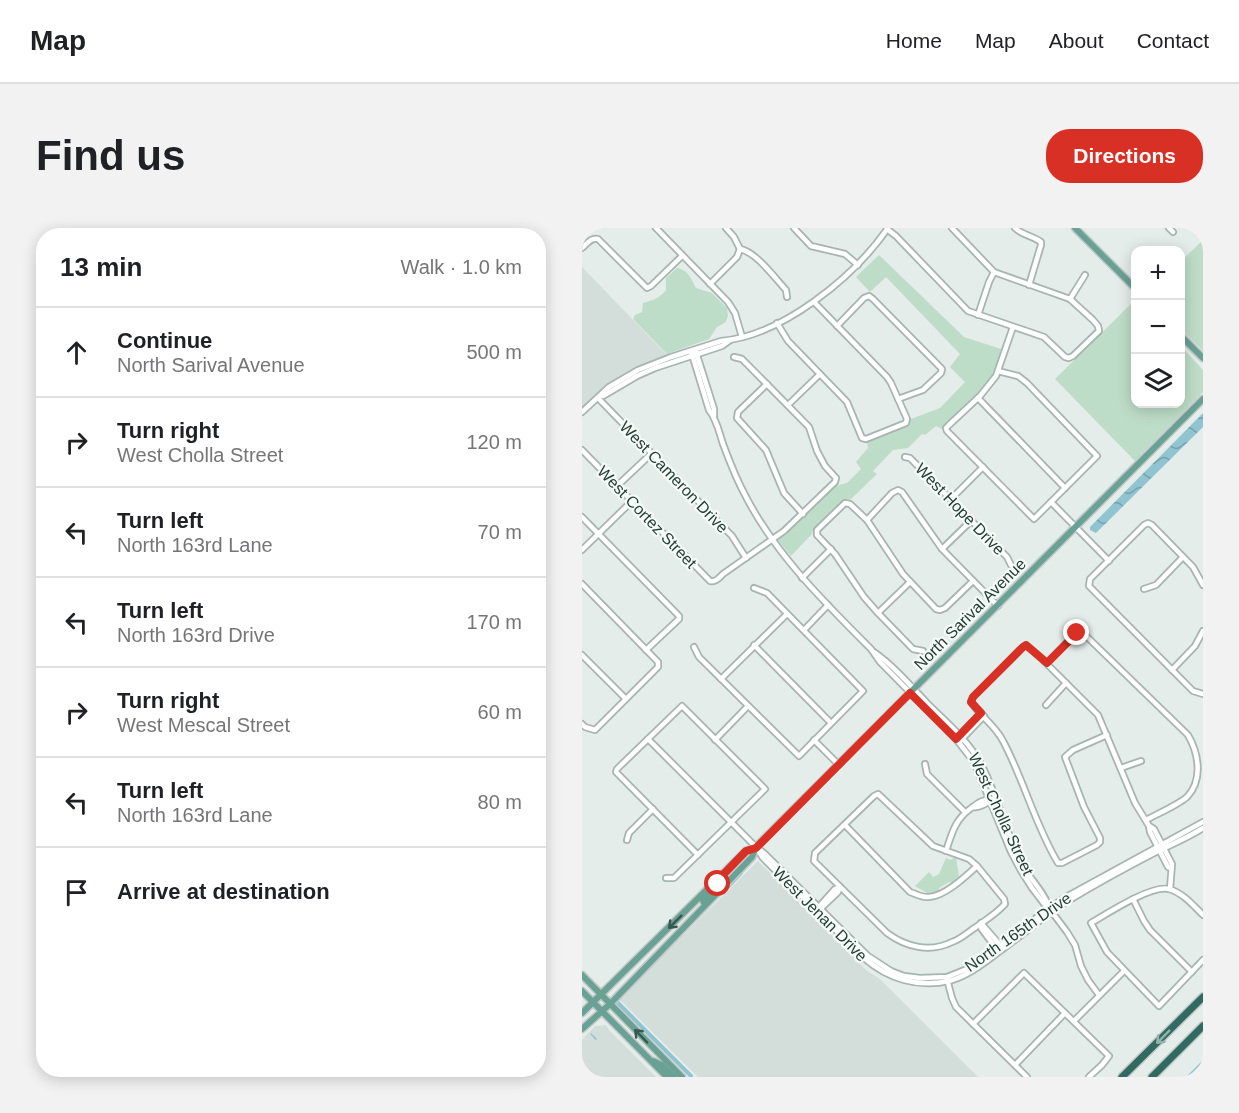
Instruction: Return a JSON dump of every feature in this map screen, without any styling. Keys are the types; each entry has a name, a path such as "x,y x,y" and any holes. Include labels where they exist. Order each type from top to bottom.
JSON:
{"highway":[{"path":"1122,1077 1203,997"},
{"path":"1152,1077 1203,1026"}],"main road":[{"path":"1075,228 1131,284"},
{"path":"1185,340 1203,358"},
{"name":"North Sarival Avenue","path":"582,1029 610,1004 752,857 756,848 1203,399"},
{"name":"North Sarival Avenue","path":"582,1013 746,851 756,848"},
{"path":"705,905 703,901 718,884 717,881"},
{"path":"582,975 682,1077"},
{"path":"582,992 667,1077"},
{"path":"650,1060 662,1065 674,1077"}],"street":[{"path":"656,228 728,302 735,314 742,337"},
{"path":"710,284 737,257 740,249 726,228"},
{"path":"794,228 812,246 845,254 858,265"},
{"path":"582,412 598,398 637,376 694,352 722,346 777,323 814,302 858,265 887,229 897,236 968,310 1044,337 1065,357 1073,356 1099,331 1098,326 1070,299 994,272 952,228"},
{"path":"1015,228 1041,242 1029,285"},
{"path":"582,248 591,239 598,238 647,288 682,255"},
{"path":"740,249 747,250 755,258 786,290 787,297"},
{"path":"978,315 994,272"},
{"path":"1070,299 1085,274"},
{"path":"837,326 868,296 942,369 941,373 923,390 898,399"},
{"path":"777,323 788,341 847,402 862,438 866,439 906,423 907,419 887,377 814,302"},
{"path":"998,370 1018,376 1027,382 1097,456 1034,519 946,428 992,382 1013,327"},
{"name":"West Cholla Street","path":"694,352 723,443 743,492 772,539 802,578 871,649 884,658 912,691 959,739 993,798 1023,866 1075,945 1081,966 1099,995"},
{"path":"734,357 742,359 808,427 817,451 836,478 835,482 784,531 746,558"},
{"path":"788,405 820,374"},
{"path":"767,384 737,415 737,418 766,450 784,493 803,514"},
{"name":"West Cameron Drive","path":"598,398 732,536 746,558"},
{"path":"978,398 1065,488"},
{"name":"West Cortez Street","path":"582,450 710,580 714,581 746,558"},
{"path":"617,486 651,454"},
{"name":"West Hope Drive","path":"905,457 910,458 972,520 1007,557 1011,566"},
{"path":"951,499 983,467"},
{"path":"867,520 892,493 898,490 902,492 942,549 998,606"},
{"path":"582,550 632,501"},
{"path":"1051,502 1109,561"},
{"path":"923,651 913,649 878,613 864,597 836,554 817,535 817,530 845,503 850,504 867,520 903,574 936,609 945,608 973,581"},
{"path":"582,517 679,616 679,619 646,650"},
{"path":"942,549 972,520"},
{"path":"1203,585 1193,567 1148,523 1090,579 1089,583 1089,586 1193,691 1203,694"},
{"path":"802,578 831,549"},
{"path":"1144,589 1156,585 1184,557"},
{"path":"878,613 910,582"},
{"path":"582,586 658,662 658,667 595,730 582,724"},
{"path":"694,647 699,657 798,756 863,691 767,593 754,588"},
{"path":"804,630 828,605"},
{"path":"721,680 788,614"},
{"path":"1047,663 1081,631 1188,735 1195,747 1199,762 1195,788 1186,798 1146,820"},
{"path":"1172,670 1196,646 1203,631"},
{"path":"754,645 831,723"},
{"path":"1107,735 1073,750 1065,757 1100,842 1058,863 1044,837 1016,766 1000,735 971,702 973,697 1026,645 1047,663 1098,715 1107,735 1121,768 1135,803 1149,826 1154,829 1168,867 1171,868 1170,889"},
{"path":"582,655 626,699"},
{"path":"1046,705 1066,683"},
{"path":"666,878 674,878 698,855 765,789 682,706 616,772 698,855"},
{"path":"715,740 748,706"},
{"path":"959,739 983,714"},
{"name":"West Jenan Drive","path":"648,739 756,848 765,854 875,968 911,982 923,981"},
{"path":"814,740 839,765"},
{"path":"1121,768 1141,761"},
{"path":"926,764 927,774 965,812"},
{"path":"878,794 933,846 969,859 1004,899 1005,904 954,942 940,947 926,948 896,940 814,861 815,854 845,825 878,794"},
{"path":"946,851 956,823 965,812 993,798"},
{"path":"627,840 629,833 653,809"},
{"name":"North 165th Drive","path":"1161,848 1203,822"},
{"path":"845,825 910,892 928,897 943,893 977,866"},
{"name":"North 165th Drive","path":"923,981 947,979 969,973 1081,888 1203,828"},
{"path":"819,909 838,892 840,887"},
{"path":"1203,915 1181,894 1162,888 1149,891 1091,923 1107,952 1159,1006 1203,960"},
{"path":"1133,899 1150,930 1192,972"},
{"path":"981,923 981,928 1000,949"},
{"name":"North 165th Drive","path":"947,979 1000,949"},
{"path":"1074,1021 1124,971"},
{"path":"973,1024 1024,973 1109,1056 1089,1077"},
{"path":"947,979 956,1007 1027,1077"},
{"path":"1014,1065 1065,1013"}],"shaded area":[{"path":"582,267 668,357 608,387 582,409"},
{"path":"758,861 867,971 880,979 978,1077 698,1077 619,999"},
{"path":"606,1025 656,1077 582,1076 582,1040 595,1026"}],"green space":[{"path":"1203,240 1203,351 1185,333 1185,257"},
{"path":"879,255 964,337 1001,349 995,375 942,429 936,426 925,435 922,434 908,448 893,450 873,471 877,474 851,499 843,500 791,556 778,540 835,486 847,483 861,469 856,462 868,448 867,442 908,425 911,419 940,408 965,382 950,367 960,354 886,277 870,292 856,277"},
{"path":"677,268 687,273 696,288 712,293 727,308 728,316 726,322 717,327 709,339 667,354 633,319 635,315 642,312 643,303 664,293 666,278"},
{"path":"1131,304 1131,408 1185,408 1185,350 1203,370 1203,392 1135,461 1055,379"},
{"path":"956,857 959,876 952,883 949,882 939,888 939,892 927,893 915,886 929,872 933,877 939,874 946,858 950,860"}],"water":[{"path":"1203,413 1203,427 1096,533 1090,530 1090,527"}],"waterway":[{"path":"726,889 741,873"},
{"path":"616,998 614,999 691,1076"},
{"path":"591,1034 596,1039"},
{"path":"1187,1077 1203,1061"}],"route":[{"path":"718,884 717,881 746,851 756,848 910,693 956,739 981,713 971,702 973,697 1023,647 1026,645 1047,663 1077,633"}]}
